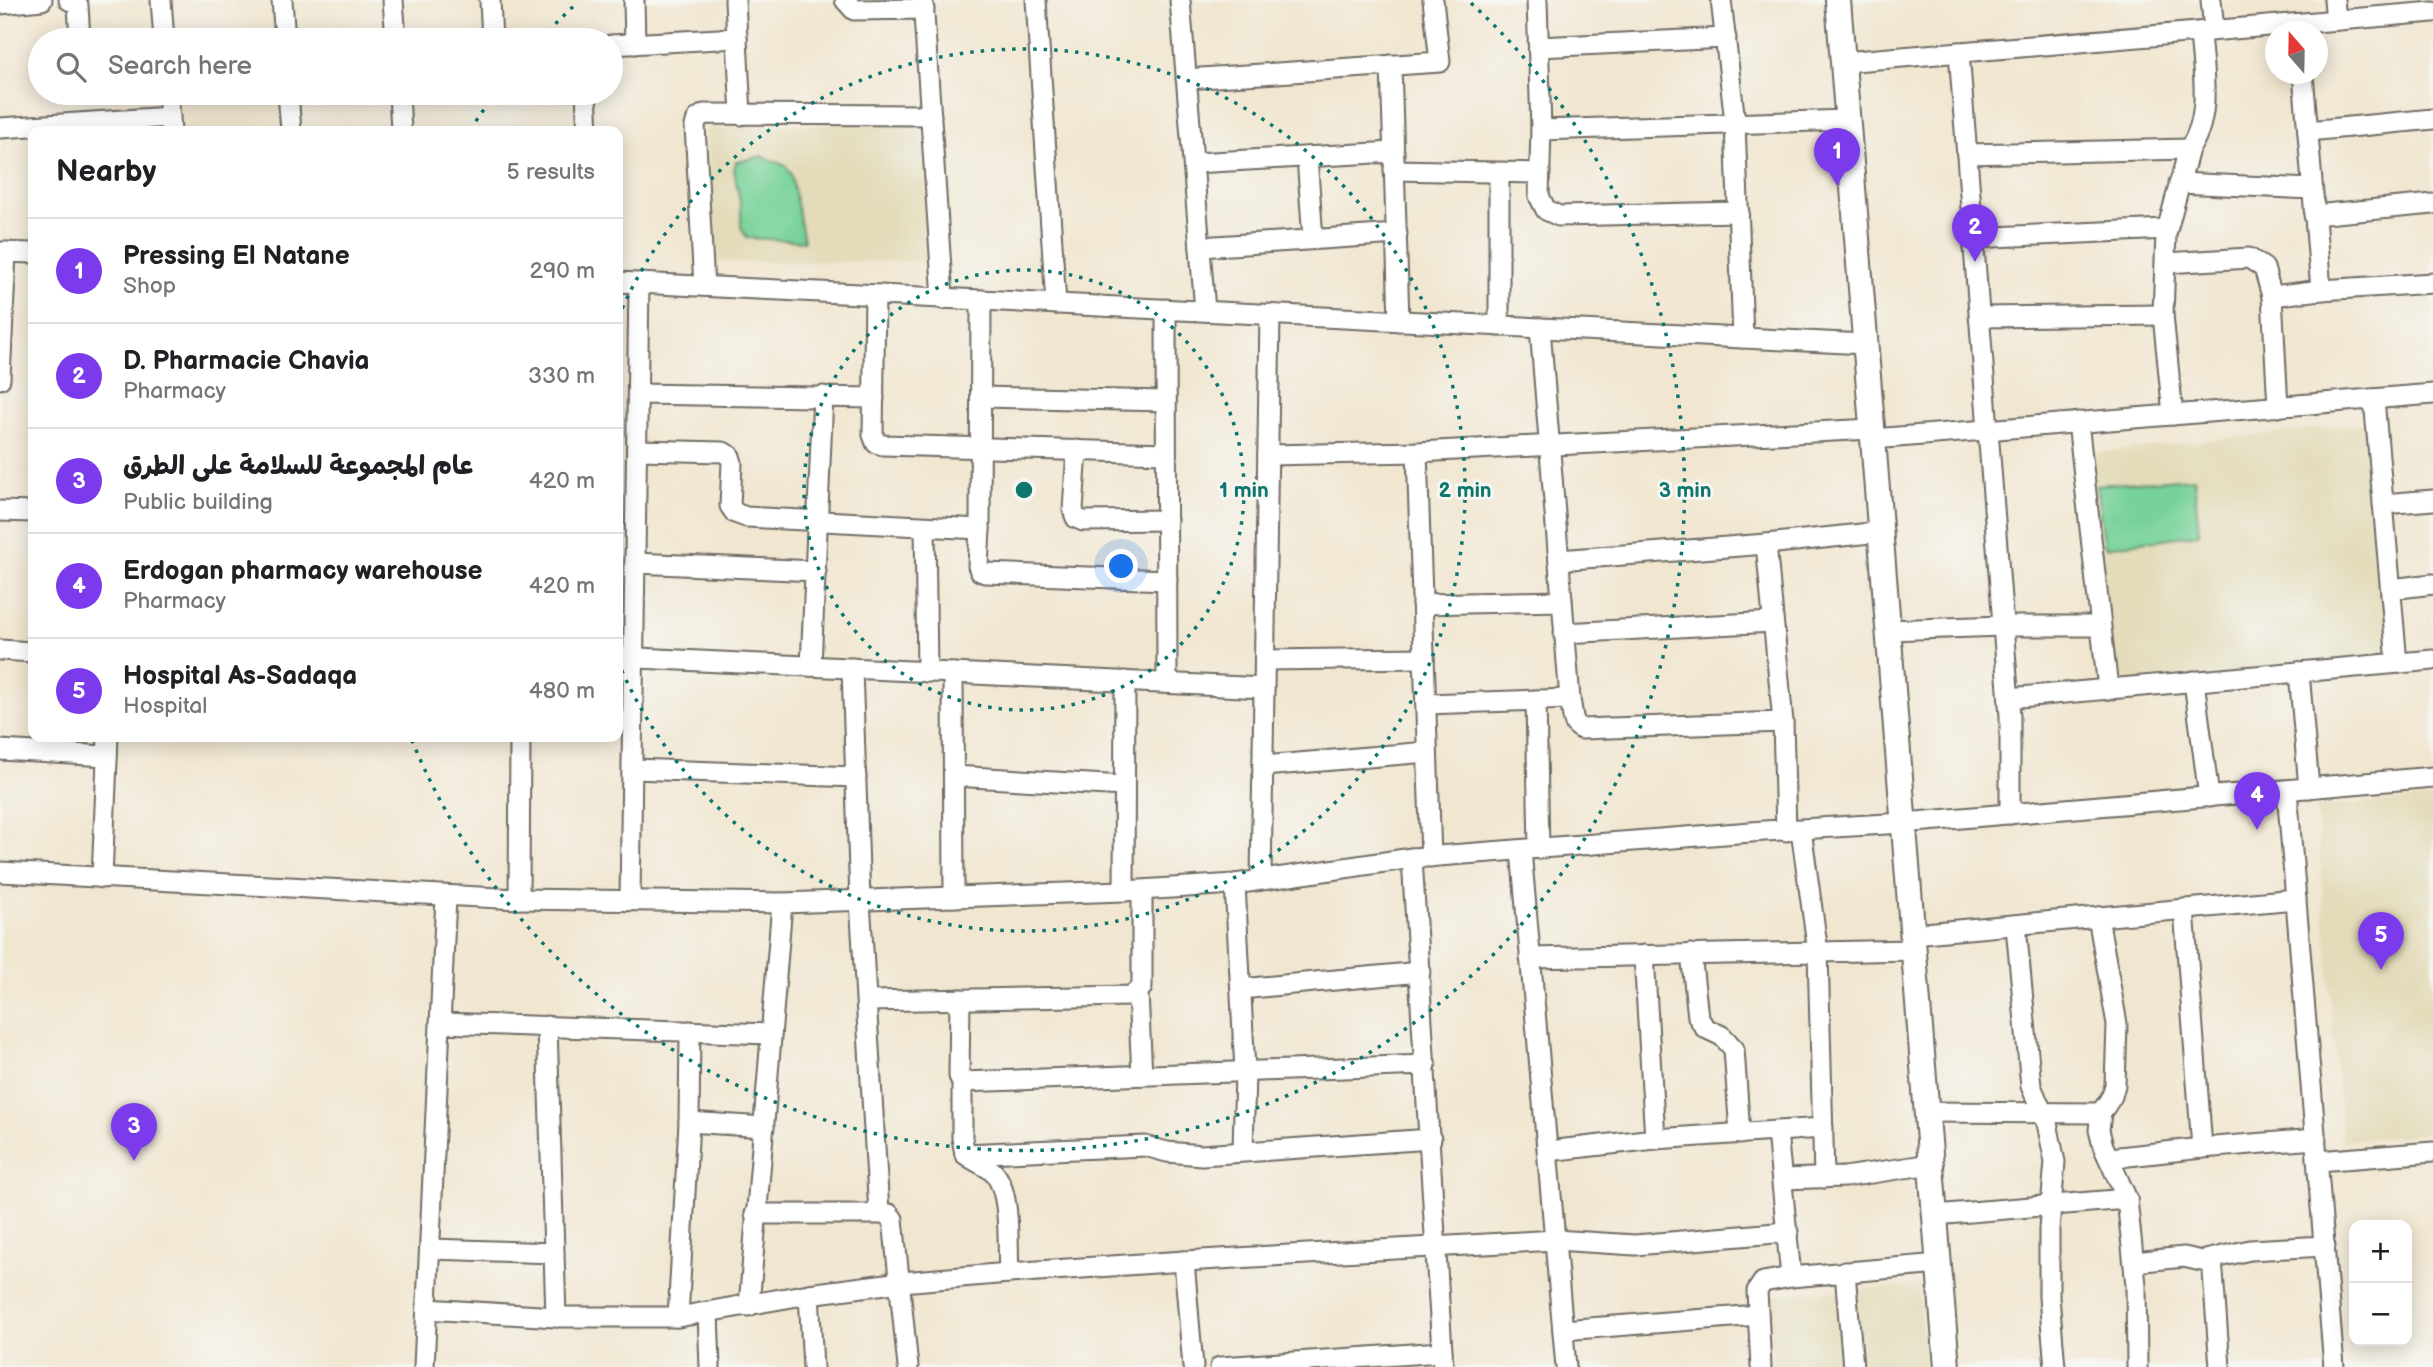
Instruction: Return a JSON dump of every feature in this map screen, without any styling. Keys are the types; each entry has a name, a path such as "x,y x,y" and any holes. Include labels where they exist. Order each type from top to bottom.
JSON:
{"street":[{"path":"0,4 42,0"},
{"path":"69,0 78,5 79,28"},
{"path":"161,0 163,28"},
{"path":"282,0 284,28"},
{"path":"393,0 395,28"},
{"path":"490,0 491,28"},
{"path":"634,0 635,44"},
{"path":"735,0 741,115"},
{"path":"845,0 854,10 923,4 943,299"},
{"path":"1036,0 1056,304"},
{"path":"1180,0 1205,311"},
{"path":"1186,79 1440,62 1433,0"},
{"path":"1538,0 1541,130 1539,196 1546,210 1559,216 1739,212"},
{"path":"1721,0 1735,122 1743,338"},
{"path":"1838,0 1947,1367"},
{"path":"2173,415 2163,315 2167,229 2189,149 2203,122 2211,0"},
{"path":"2334,0 2336,20"},
{"path":"2328,22 2433,12"},
{"path":"1843,62 2265,28"},
{"path":"623,45 737,38"},
{"path":"1539,47 1726,38"},
{"path":"1959,52 2009,698 2010,814"},
{"path":"1391,65 1399,321"},
{"path":"2304,84 2320,290"},
{"path":"85,126 170,124 169,105"},
{"path":"289,105 291,126"},
{"path":"400,105 401,126"},
{"path":"587,105 588,126"},
{"path":"705,286 695,126 697,119 704,114 931,114"},
{"path":"2308,131 2433,118"},
{"path":"1541,130 1847,120"},
{"path":"0,128 28,127"},
{"path":"1967,154 2189,149"},
{"path":"1194,163 1307,157 1394,161 1499,173 1540,173"},
{"path":"1307,157 1313,239"},
{"path":"1499,173 1499,326"},
{"path":"2179,183 2312,189"},
{"path":"2314,215 2433,204"},
{"path":"1973,238 2167,229"},
{"path":"1200,247 1396,234"},
{"path":"0,379 3,252 28,253"},
{"path":"2166,263 2249,258 2264,268 2272,296 2278,407"},
{"path":"623,282 1865,344"},
{"path":"630,901 633,769 626,657 635,563 639,283"},
{"path":"2272,296 2320,290 2433,283"},
{"path":"875,295 873,435 876,443 1166,453"},
{"path":"981,300 980,571 1167,580"},
{"path":"1166,309 1167,683"},
{"path":"1261,879 1270,314"},
{"path":"1979,317 2163,315"},
{"path":"1540,328 1564,633 1575,724 1581,729 1783,722"},
{"path":"638,394 874,398"},
{"path":"1268,455 1417,452 1988,430 2433,394"},
{"path":"811,666 823,396"},
{"path":"981,397 1166,401"},
{"path":"2374,399 2398,663"},
{"path":"2078,422 2108,689"},
{"path":"638,450 723,452 730,456 730,506 735,513 746,517 980,529"},
{"path":"1077,450 1073,510 1076,518 1083,521 1167,520"},
{"path":"1220,1367 1443,1359 1420,972 1427,752 1417,452"},
{"path":"2384,504 2433,500"},
{"path":"0,511 28,512"},
{"path":"925,527 927,672"},
{"path":"1559,560 1880,532"},
{"path":"1766,544 1794,830 1818,952 1824,1178"},
{"path":"635,563 816,571"},
{"path":"2391,589 2433,584"},
{"path":"1422,604 1562,601"},
{"path":"1564,633 1773,622"},
{"path":"1888,630 2101,626"},
{"path":"0,650 28,652"},
{"path":"626,657 1264,688"},
{"path":"1265,660 1424,657"},
{"path":"2009,698 2433,660"},
{"path":"852,668 860,900 879,1212"},
{"path":"2299,672 2309,788"},
{"path":"953,673 954,897"},
{"path":"867,1001 1131,996 1138,993 1142,987 1124,786 1125,681"},
{"path":"2194,681 2209,797"},
{"path":"1426,704 1570,699"},
{"path":"1536,700 1530,850 1530,958 1566,1367"},
{"path":"519,899 520,742"},
{"path":"0,750 108,746 102,878"},
{"path":"1263,766 1427,752"},
{"path":"633,769 856,778"},
{"path":"954,776 1124,786"},
{"path":"0,872 446,897 630,901 782,903 1133,891 1236,884 1422,858 1904,824 2433,777"},
{"path":"2287,790 2334,1367"},
{"path":"1236,884 1245,1070 1243,1151"},
{"path":"424,1367 446,897"},
{"path":"1530,958 1818,952 1913,942 2016,926 2296,899"},
{"path":"749,1306 782,903"},
{"path":"2184,909 2202,1148"},
{"path":"2098,917 2117,1024 2115,1085 2101,1112 2099,1130 2127,1199 2134,1262 2137,1367"},
{"path":"2016,926 2031,1086 2047,1123 2055,1162 2049,1297 2054,1367"},
{"path":"1690,954 1698,1017 1705,1028 1722,1035 1734,1049 1740,1134"},
{"path":"1644,956 1655,1139"},
{"path":"1241,989 1420,972"},
{"path":"1138,993 1142,1074"},
{"path":"960,999 959,1076 962,1082 962,1138 965,1154 990,1169 1004,1189 1009,1273"},
{"path":"440,1023 771,1034"},
{"path":"547,1026 556,1317"},
{"path":"678,1317 689,1122 690,1031"},
{"path":"962,1082 1426,1065"},
{"path":"1927,1112 2101,1112"},
{"path":"689,1122 764,1127"},
{"path":"1548,1151 1655,1139 1822,1128"},
{"path":"1777,1131 1791,1277"},
{"path":"965,1154 1145,1146 1167,1152 1202,1155 1431,1139"},
{"path":"2110,1158 2316,1139"},
{"path":"2318,1161 2433,1152"},
{"path":"1782,1179 1824,1178 1931,1164"},
{"path":"1935,1215 2127,1199"},
{"path":"755,1214 889,1214 893,1219 901,1282 908,1367"},
{"path":"427,1309 556,1317 678,1317 809,1294 901,1282 1009,1273 1555,1241 1635,1245 1788,1232"},
{"path":"2134,1262 2183,1257 2201,1261 2250,1250 2325,1246"},
{"path":"430,1249 554,1253"},
{"path":"2212,1259 2220,1367"},
{"path":"1184,1261 1193,1367"},
{"path":"1761,1367 1757,1291 1763,1282 1791,1277 1939,1264"},
{"path":"1845,1272 1853,1367"},
{"path":"809,1294 813,1367"},
{"path":"708,1313 710,1367"},
{"path":"1563,1330 1758,1315"}],"shaded area":[{"path":"921,122 931,261 717,262 707,128"},
{"path":"2368,423 2393,655 2109,686 2085,454"},
{"path":"2433,798 2433,1133 2342,1141 2316,808"},
{"path":"1919,1285 1925,1367 1774,1367 1769,1296"}],"green space":[{"path":"761,156 786,166 791,174 804,241 747,238 741,227 741,207 734,170 736,162"},
{"path":"2194,478 2199,534 2105,547 2096,485"}],"place":[{"name":"Pressing El Natane","path":"1837,186"},
{"name":"D. Pharmacie Chavia","path":"1975,262"},
{"name":"Erdogan pharmacy warehouse","path":"2257,830"},
{"name":"Hospital As-Sadaqa","path":"2381,970"},
{"name":"عام المجموعة للسلامة على الطرق","path":"134,1161"}]}
